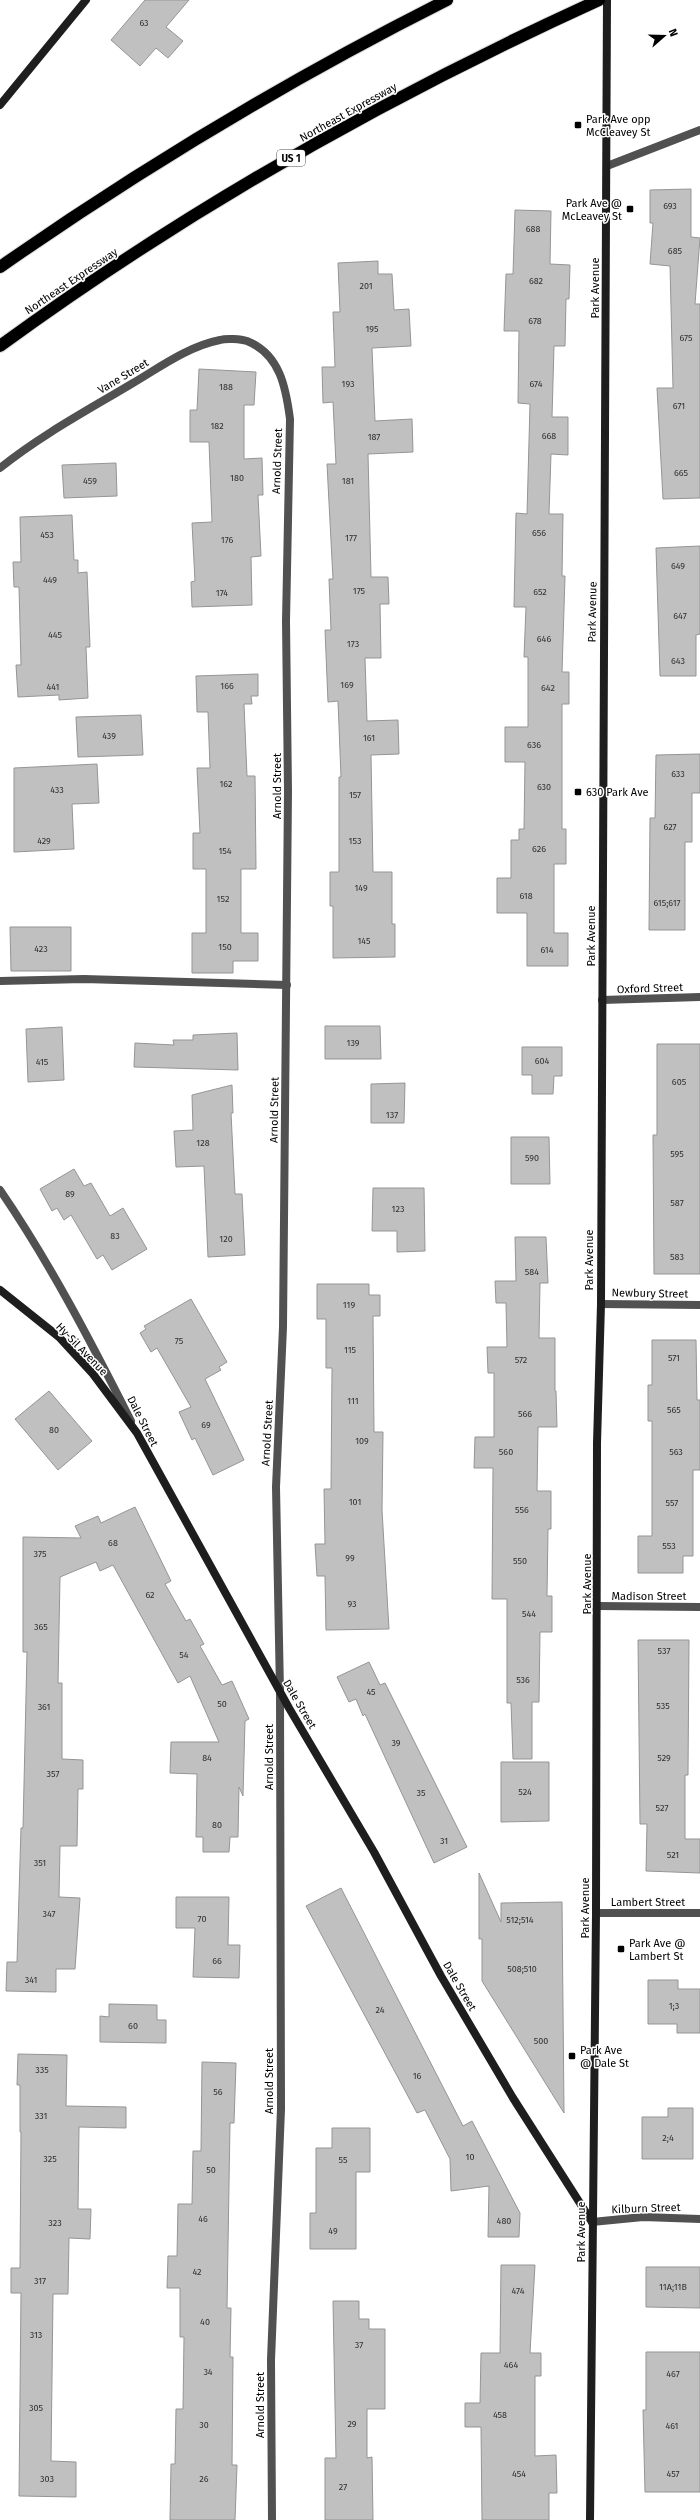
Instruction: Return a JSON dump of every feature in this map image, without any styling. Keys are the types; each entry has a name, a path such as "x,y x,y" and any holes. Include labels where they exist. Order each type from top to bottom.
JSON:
{"highway":[{"path":"0,267 130,180 224,122 314,70 447,0"},
{"name":"Northeast Expressway","path":"0,346 99,277 271,170 450,71 599,0"}],"main road":[{"path":"0,105 86,0"},
{"name":"Park Avenue","path":"590,2520 598,1606 597,1443 601,1304 607,0"},
{"name":"Hy-Sil Avenue","path":"0,1290 59,1337 94,1374 137,1433"},
{"name":"Dale Street","path":"137,1433 280,1691 374,1852 441,1976 513,2098 592,2222"}],"street":[{"path":"607,166 700,130"},
{"name":"Vane Street","path":"0,468 72,419 198,347 221,339 246,341 266,353"},
{"name":"Arnold Street","path":"266,353 281,373 287,391 290,419 286,621 287,985 283,1327 276,1487 280,1691 281,2109 271,2360 272,2520"},
{"path":"0,982 84,979 287,985"},
{"name":"Oxford Street","path":"602,1000 700,997"},
{"name":"Dale Street","path":"0,1190 29,1234 96,1352 137,1433"},
{"name":"Newbury Street","path":"601,1304 700,1305"},
{"name":"Madison Street","path":"598,1606 700,1607"},
{"name":"Lambert Street","path":"596,1913 700,1913"},
{"name":"Kilburn Street","path":"592,2222 643,2217 700,2219"}],"building":[{"path":"145,0 189,0 166,27 183,41 168,58 156,48 140,66 111,40"},
{"path":"691,189 691,237 700,238 695,304 700,304 700,498 663,499 657,388 673,388 670,266 650,264 653,223 650,223 650,190"},
{"path":"515,210 551,211 550,264 570,265 569,299 566,299 565,346 554,346 552,417 568,417 568,455 551,454 549,514 563,514 562,576 565,576 562,672 569,672 569,704 562,704 562,829 566,829 566,864 554,864 554,933 568,933 568,966 527,966 527,913 497,913 497,878 511,878 511,840 519,840 519,829 524,829 525,762 505,762 505,727 528,727 528,657 524,657 526,607 514,607 516,513 527,514 530,404 518,403 519,331 504,331 506,274 513,274"},
{"path":"378,261 378,274 392,274 394,310 409,309 411,346 372,348 375,421 412,419 413,452 368,454 371,577 388,577 389,604 380,604 381,658 365,658 367,721 398,720 399,754 371,755 373,872 392,872 392,924 395,924 395,957 333,958 333,906 330,906 330,872 339,872 339,777 341,777 338,701 328,702 325,630 331,630 329,579 333,579 327,464 336,464 333,402 323,403 322,367 335,367 333,312 340,312 338,263"},
{"path":"199,369 256,372 254,405 244,405 244,459 262,458 263,495 258,495 261,556 251,557 252,605 192,607 191,582 195,581 192,523 212,522 209,442 190,442 190,410 197,410"},
{"path":"116,463 117,496 64,498 62,465"},
{"path":"72,515 74,560 78,560 78,573 87,572 90,647 86,647 88,698 59,700 59,695 18,697 16,665 21,665 19,587 14,587 13,562 21,562 20,517"},
{"path":"700,546 700,634 696,635 696,676 660,676 656,548"},
{"path":"258,674 258,696 251,696 252,704 244,704 247,776 255,776 256,869 241,869 241,933 258,933 258,961 233,961 233,973 192,973 192,933 206,933 206,869 193,869 193,833 200,833 197,768 210,768 208,712 197,712 196,676"},
{"path":"141,715 143,755 78,757 76,717"},
{"path":"700,754 700,793 692,793 692,842 685,842 685,930 649,930 650,818 655,818 656,755"},
{"path":"97,764 99,803 72,804 74,849 14,852 14,768"},
{"path":"10,927 71,927 71,971 11,971"},
{"path":"325,1026 380,1026 381,1059 325,1059"},
{"path":"62,1027 64,1080 28,1082 26,1029"},
{"path":"237,1033 238,1070 134,1067 135,1043 174,1045 173,1040 193,1040 193,1035"},
{"path":"657,1044 700,1044 700,1274 654,1274 653,1135 657,1135"},
{"path":"522,1047 562,1047 562,1076 554,1076 553,1094 532,1094 532,1075 522,1075"},
{"path":"405,1083 404,1123 371,1123 371,1084"},
{"path":"232,1085 233,1113 231,1113 235,1194 242,1194 245,1255 208,1257 204,1166 176,1167 174,1131 193,1130 192,1095"},
{"path":"511,1137 549,1137 550,1184 511,1184"},
{"path":"74,1169 84,1186 91,1183 110,1216 123,1208 147,1249 112,1270 103,1255 97,1259 71,1215 64,1220 57,1208 52,1211 40,1189"},
{"path":"373,1188 424,1188 425,1251 397,1252 397,1231 372,1231"},
{"path":"515,1237 546,1237 548,1283 540,1283 539,1338 555,1338 557,1427 538,1427 537,1491 551,1491 551,1529 548,1529 547,1596 552,1596 552,1632 540,1632 539,1702 532,1702 532,1759 513,1759 511,1703 507,1703 507,1599 492,1599 493,1468 474,1468 475,1437 494,1437 494,1373 488,1373 487,1347 507,1347 506,1303 496,1303 495,1281 516,1281"},
{"path":"317,1284 369,1284 369,1295 380,1295 380,1316 373,1316 374,1432 383,1432 382,1510 389,1629 326,1630 325,1576 317,1576 315,1544 325,1544 324,1489 331,1489 332,1368 326,1368 326,1319 317,1319"},
{"path":"191,1299 227,1362 219,1367 221,1370 205,1379 244,1460 213,1475 195,1438 192,1440 179,1412 191,1407 157,1348 151,1352 140,1333 146,1329 144,1326"},
{"path":"652,1340 696,1340 697,1400 700,1400 700,1470 693,1470 693,1556 683,1556 683,1573 638,1573 638,1536 652,1536 652,1421 648,1421 648,1385 652,1385"},
{"path":"49,1391 92,1441 58,1470 15,1419"},
{"path":"135,1507 171,1581 165,1584 186,1621 190,1619 204,1644 200,1646 222,1685 232,1681 249,1719 245,1721 243,1796 239,1787 238,1837 230,1837 229,1852 203,1852 203,1837 196,1837 197,1774 170,1773 171,1742 219,1742 190,1676 178,1683 113,1565 100,1571 96,1562 60,1577 58,1683 62,1683 62,1759 83,1760 83,1789 78,1789 77,1846 60,1846 59,1897 80,1898 75,1969 56,1969 56,1992 6,1991 7,1962 17,1962 21,1828 23,1828 27,1652 23,1652 23,1537 81,1538 75,1526 98,1516 101,1523"},
{"path":"638,1640 689,1640 688,1775 685,1775 685,1839 700,1839 700,1873 646,1871 647,1824 640,1824"},
{"path":"369,1662 380,1685 385,1683 467,1847 434,1863 365,1714 363,1716 356,1699 349,1702 337,1677"},
{"path":"501,1762 549,1762 549,1821 501,1822"},
{"path":"479,1873 501,1922 501,1903 562,1902 564,2113 482,1981 482,1939 479,1939"},
{"path":"341,1888 463,2126 472,2121 520,2213 519,2237 488,2237 489,2186 451,2191 450,2159 425,2110 417,2113 306,1906"},
{"path":"176,1897 229,1897 228,1945 240,1945 239,1978 193,1977 195,1928 176,1928"},
{"path":"648,1980 678,1980 678,1989 700,1989 700,2033 677,2033 677,2024 648,2024"},
{"path":"109,2004 157,2005 157,2020 166,2020 166,2043 100,2042 100,2016 109,2017"},
{"path":"18,2054 67,2055 66,2106 126,2107 126,2128 79,2127 78,2209 91,2209 90,2239 69,2238 68,2294 53,2294 51,2461 76,2462 76,2497 19,2496 21,2293 11,2293 11,2268 20,2268 21,2132 20,2085 17,2085"},
{"path":"202,2062 236,2063 234,2123 230,2123 227,2308 231,2308 230,2357 233,2357 232,2465 237,2465 235,2520 170,2520 171,2464 175,2464 176,2409 183,2409 184,2337 180,2337 180,2288 167,2288 168,2256 177,2256 178,2204 192,2204 193,2151 201,2151"},
{"path":"668,2108 693,2108 693,2159 642,2159 642,2117 668,2117"},
{"path":"332,2128 370,2128 370,2172 356,2172 356,2249 310,2249 310,2213 316,2213 316,2148 332,2148"},
{"path":"501,2265 535,2265 530,2353 541,2353 541,2376 535,2376 535,2456 556,2455 557,2493 549,2493 549,2520 482,2520 481,2427 465,2427 465,2403 480,2403 481,2353 500,2353"},
{"path":"646,2267 700,2267 700,2308 646,2307"},
{"path":"333,2301 359,2301 359,2319 369,2319 369,2329 385,2329 385,2409 367,2409 367,2458 372,2457 373,2520 325,2520 325,2458 336,2458"},
{"path":"646,2352 700,2352 700,2492 645,2492 643,2410 646,2410"}],"place":[{"name":"Park Ave opp McCleavey St","path":"578,125"},
{"name":"Park Ave @ McLeavey St","path":"630,209"},
{"name":"630 Park Ave","path":"578,792"},
{"name":"Park Ave @ Lambert St","path":"621,1949"},
{"name":"Park Ave @ Dale St","path":"572,2056"}]}
